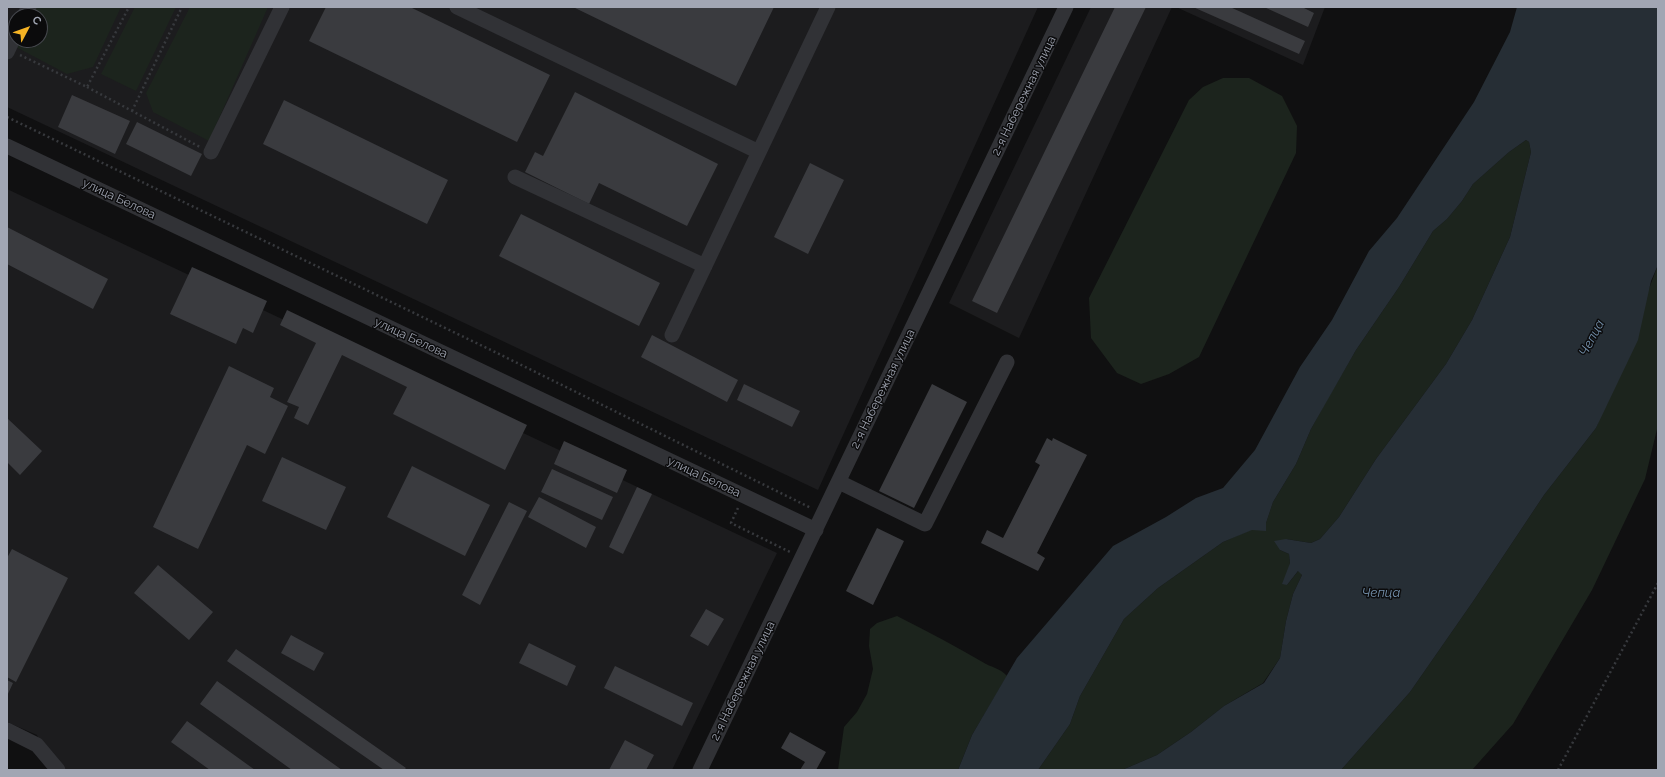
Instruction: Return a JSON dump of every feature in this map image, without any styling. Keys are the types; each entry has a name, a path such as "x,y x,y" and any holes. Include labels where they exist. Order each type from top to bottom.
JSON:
{"street":[{"path":"211,152 282,7"},
{"path":"457,7 759,152"},
{"path":"672,335 828,7"},
{"name":"2-я Набережная улица","path":"700,770 1066,7"},
{"name":"улица Белова","path":"7,146 816,530"},
{"path":"515,177 705,266"},
{"path":"839,482 925,524 1007,362"},
{"path":"7,730 37,745 58,770"}],"path":[{"path":"87,87 129,7"},
{"path":"132,112 182,7"},
{"path":"8,51 87,87 132,112 211,152"},
{"path":"7,118 495,352 814,509"},
{"path":"754,479 731,523 793,553"},
{"path":"1558,770 1658,583"}],"shaded area":[{"path":"7,7 1038,7 818,490 7,107"},
{"path":"121,7 93,67 67,74 18,48 48,48 48,8 36,8"},
{"path":"135,7 176,7 136,91 101,74"},
{"path":"190,7 268,7 209,141 153,112 146,93"},
{"path":"1091,7 1172,7 1019,338 949,303"},
{"path":"1176,7 1325,7 1303,65"},
{"path":"1223,78 1249,78 1282,96 1297,126 1296,153 1199,357 1169,374 1141,384 1117,373 1091,338 1089,298 1189,100 1203,87"},
{"path":"1526,140 1529,142 1531,152 1510,237 1472,320 1446,364 1376,459 1339,517 1320,539 1311,543 1286,539 1280,550 1289,554 1290,563 1287,585 1299,570 1302,575 1293,594 1286,621 1280,658 1263,683 1224,706 1191,732 1157,755 1122,770 1038,770 1070,724 1080,696 1124,619 1158,588 1223,542 1266,523 1273,502 1296,464 1311,429 1328,398 1356,350 1399,287 1433,231 1447,219 1462,201 1473,184 1509,152"},
{"path":"7,189 777,553 672,770 51,770 37,735 7,722"},
{"path":"1658,265 1658,425 1645,479 1592,590 1513,724 1472,770 1341,770 1410,692 1544,495 1596,428"},
{"path":"897,616 1000,670 1007,676 972,735 958,770 838,770 844,727 857,712 867,694 873,669 869,646 870,629 877,623"}],"water":[{"name":"Чепца","path":"1517,7 1658,7 1658,265 1651,281 1638,340 1596,428 1544,495 1410,692 1341,770 1122,770 1157,755 1191,732 1224,706 1264,683 1280,658 1286,621 1293,594 1302,575 1298,571 1287,585 1282,584 1290,563 1289,554 1280,550 1274,541 1286,539 1311,543 1320,539 1339,517 1376,459 1446,364 1472,320 1510,237 1531,152 1529,142 1526,140 1509,152 1473,184 1462,201 1447,219 1433,231 1399,287 1356,350 1311,429 1296,464 1273,502 1266,523 1266,531 1252,530 1223,542 1158,588 1124,619 1080,696 1070,724 1038,770 958,770 972,735 1017,658 1113,546 1166,517 1196,498 1223,488 1255,450 1300,367 1332,320 1369,251 1397,218 1474,102 1510,32"}],"building":[{"path":"326,7 410,7 550,75 517,142 309,41"},
{"path":"573,7 774,7 736,86"},
{"path":"1115,7 1146,7 997,313 972,301"},
{"path":"1193,7 1230,7 1305,41 1299,54"},
{"path":"1264,7 1302,7 1314,13 1308,27"},
{"path":"575,92 718,164 687,226 599,183 589,204 525,172 535,152 543,156"},
{"path":"72,95 130,121 115,154 58,127"},
{"path":"284,100 448,180 427,224 263,144"},
{"path":"137,122 202,154 191,176 126,144"},
{"path":"810,163 844,180 808,254 774,237"},
{"path":"521,214 660,283 639,326 499,256"},
{"path":"7,227 108,279 93,309 7,264"},
{"path":"192,267 267,301 253,333 243,328 236,344 170,314"},
{"path":"287,310 527,425 505,470 393,414 407,387 342,355 308,425 294,418 299,407 287,402 316,343 280,325"},
{"path":"652,335 738,380 727,402 641,357"},
{"path":"229,366 274,388 270,397 288,406 265,454 247,445 198,549 153,527"},
{"path":"744,384 800,411 792,427 737,400"},
{"path":"932,384 967,402 914,508 879,491"},
{"path":"7,418 42,451 20,475 7,462"},
{"path":"1047,438 1052,441 1053,438 1087,455 1037,553 1045,558 1038,571 981,543 987,530 1003,538 1040,465 1035,462"},
{"path":"564,441 627,470 617,493 554,464"},
{"path":"282,457 346,487 326,530 262,501"},
{"path":"412,466 490,505 465,556 387,517"},
{"path":"552,469 613,497 602,520 541,492"},
{"path":"637,487 652,494 623,554 609,547"},
{"path":"539,497 596,527 586,548 528,517"},
{"path":"509,502 527,511 480,605 462,595"},
{"path":"877,528 904,541 873,605 846,591"},
{"path":"12,549 68,578 16,682 7,677 7,558"},
{"path":"158,565 213,612 189,640 134,593"},
{"path":"706,609 724,619 708,646 690,636"},
{"path":"291,635 324,653 314,671 281,653"},
{"path":"529,643 576,666 567,686 519,663"},
{"path":"236,649 406,768 404,770 384,770 227,661"},
{"path":"615,666 693,703 682,726 604,688"},
{"path":"7,680 13,683 7,696"},
{"path":"217,681 342,770 292,770 200,704"},
{"path":"187,721 255,770 210,770 171,742"},
{"path":"790,732 826,752 816,770 800,770 805,762 781,748"},
{"path":"625,740 654,755 646,770 609,770"}]}
